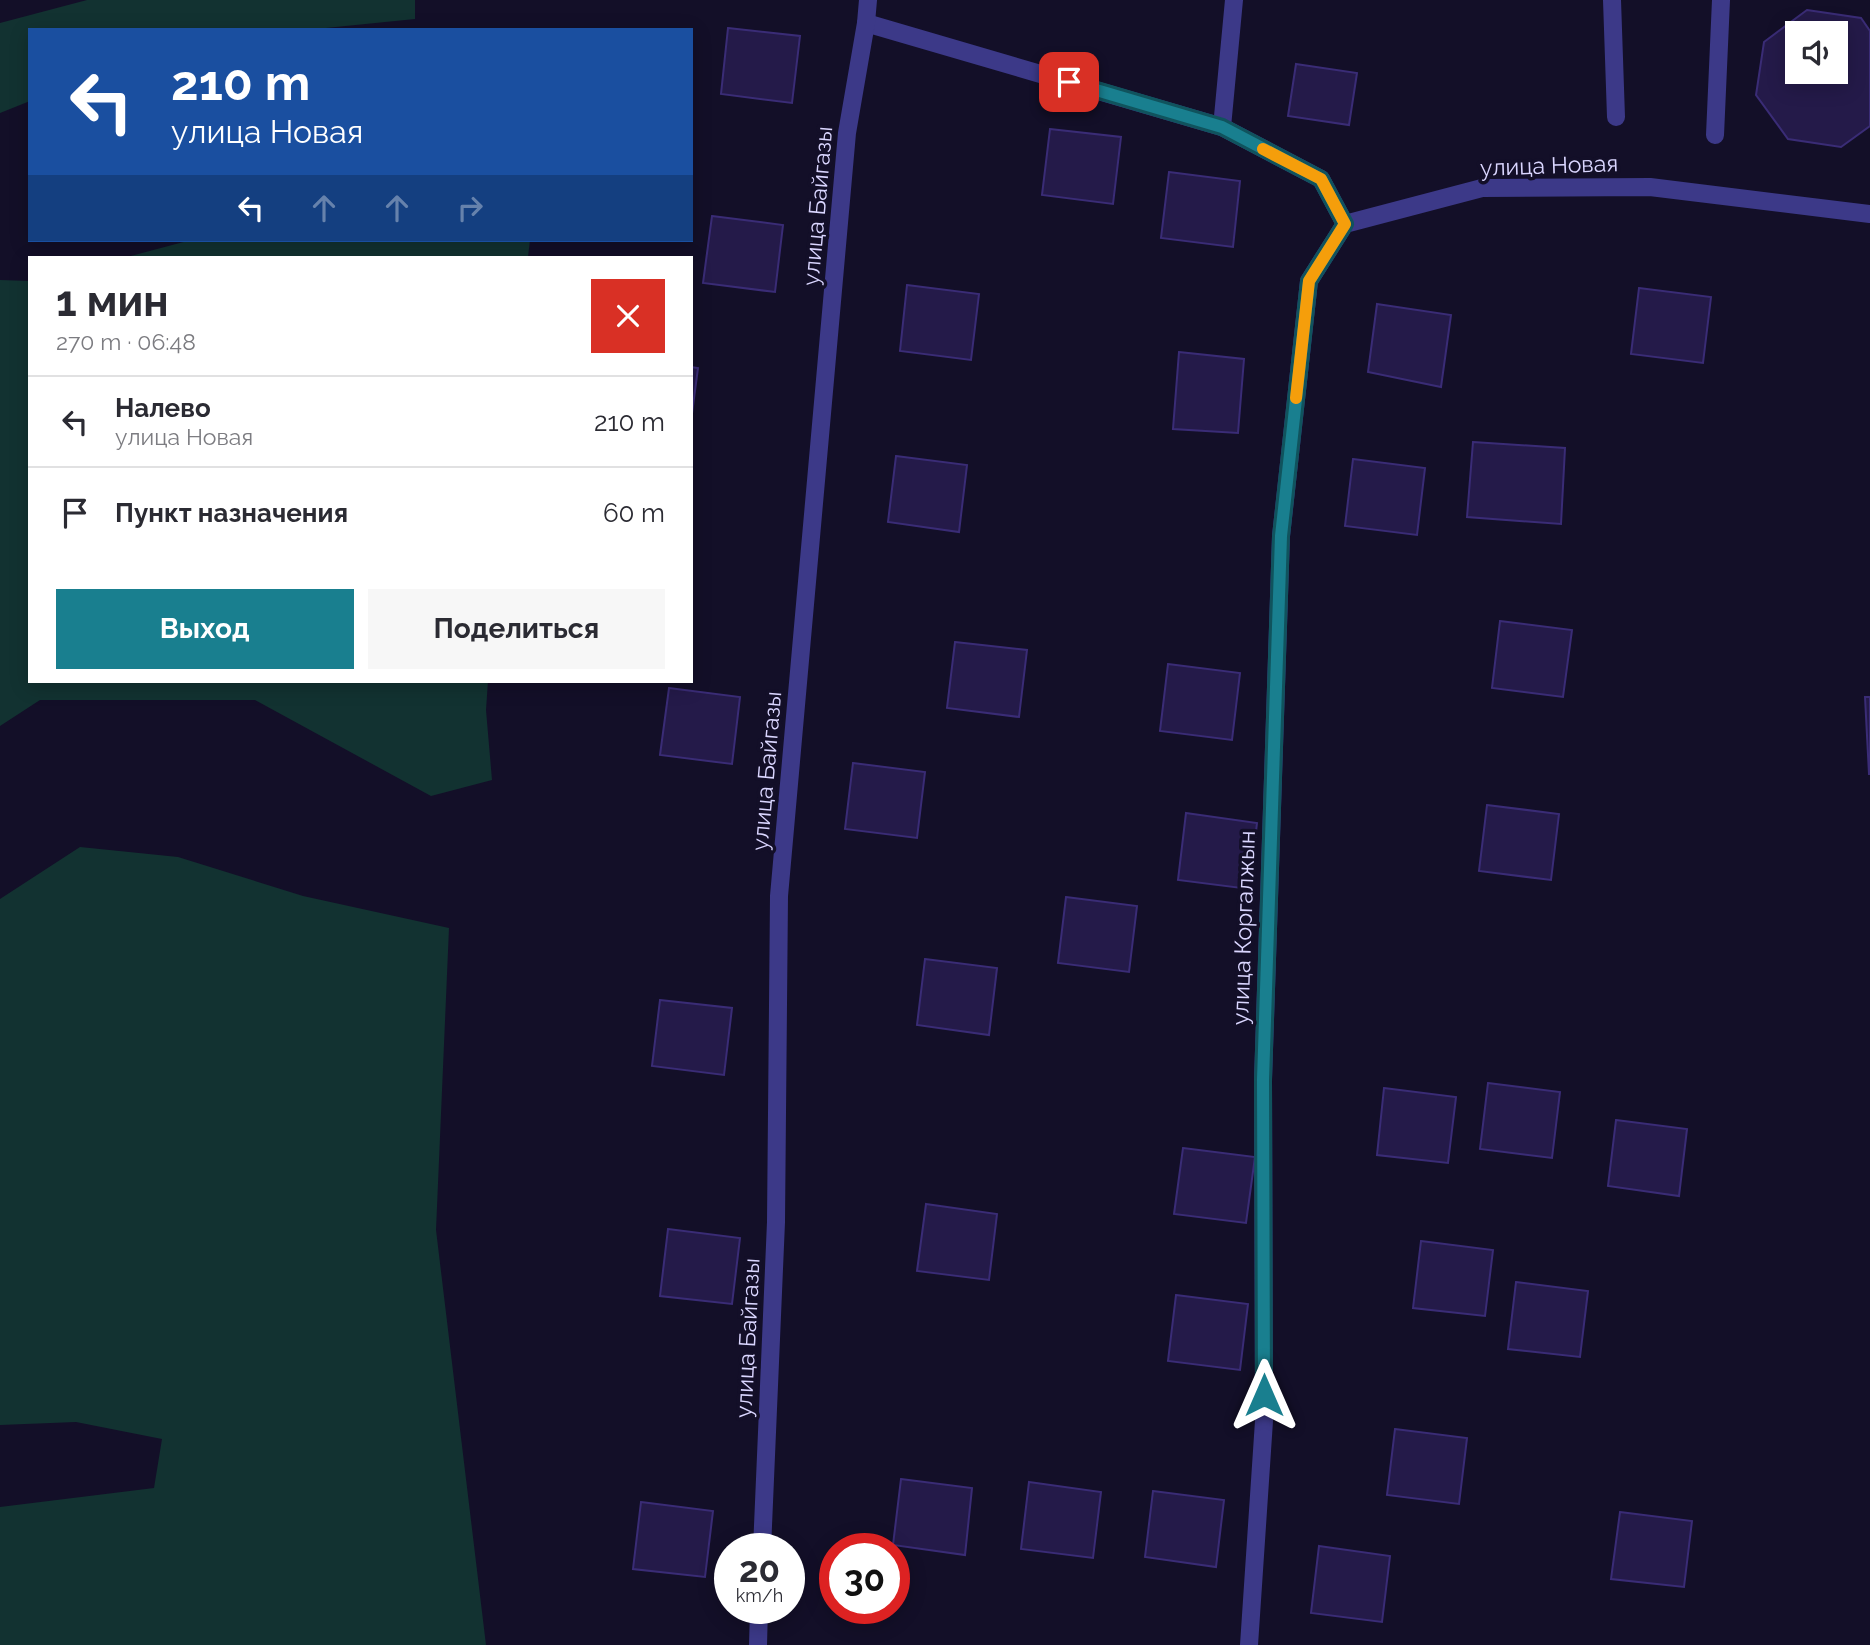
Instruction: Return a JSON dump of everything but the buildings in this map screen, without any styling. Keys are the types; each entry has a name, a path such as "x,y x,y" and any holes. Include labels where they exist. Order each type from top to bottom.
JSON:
{"street":[{"name":"улица Байгазы","path":"763,1533 776,1222 779,896 847,133 868,0"},
{"path":"1222,127 1234,0"},
{"path":"1612,0 1616,117"},
{"path":"1715,135 1721,0"},
{"path":"866,23 1222,127 1321,179 1345,224"},
{"name":"улица Новая","path":"1345,224 1482,188 1650,187 1870,214"},
{"name":"улица Коргалжын","path":"1249,1645 1264,1421 1263,1080 1281,536 1309,281 1345,224"},
{"path":"758,1645 759,1624"}],"green space":[{"path":"87,0 415,0 415,19 326,28 28,28 28,102 0,113 0,23"},
{"path":"183,242 530,242 528,256 131,256"},
{"path":"0,280 28,281 28,683 488,683 486,710 492,780 431,796 255,700 40,700 0,726"},
{"path":"80,847 178,857 303,896 449,928 436,1230 486,1645 0,1645 0,1507 154,1488 162,1439 76,1422 0,1425 0,899"}],"slow traffic":[{"path":"1263,149 1321,179 1345,224 1309,281 1296,398"}],"route":[{"path":"1069,82 1222,127 1321,179 1345,224 1309,281 1281,536 1263,1080 1264,1395"}]}
